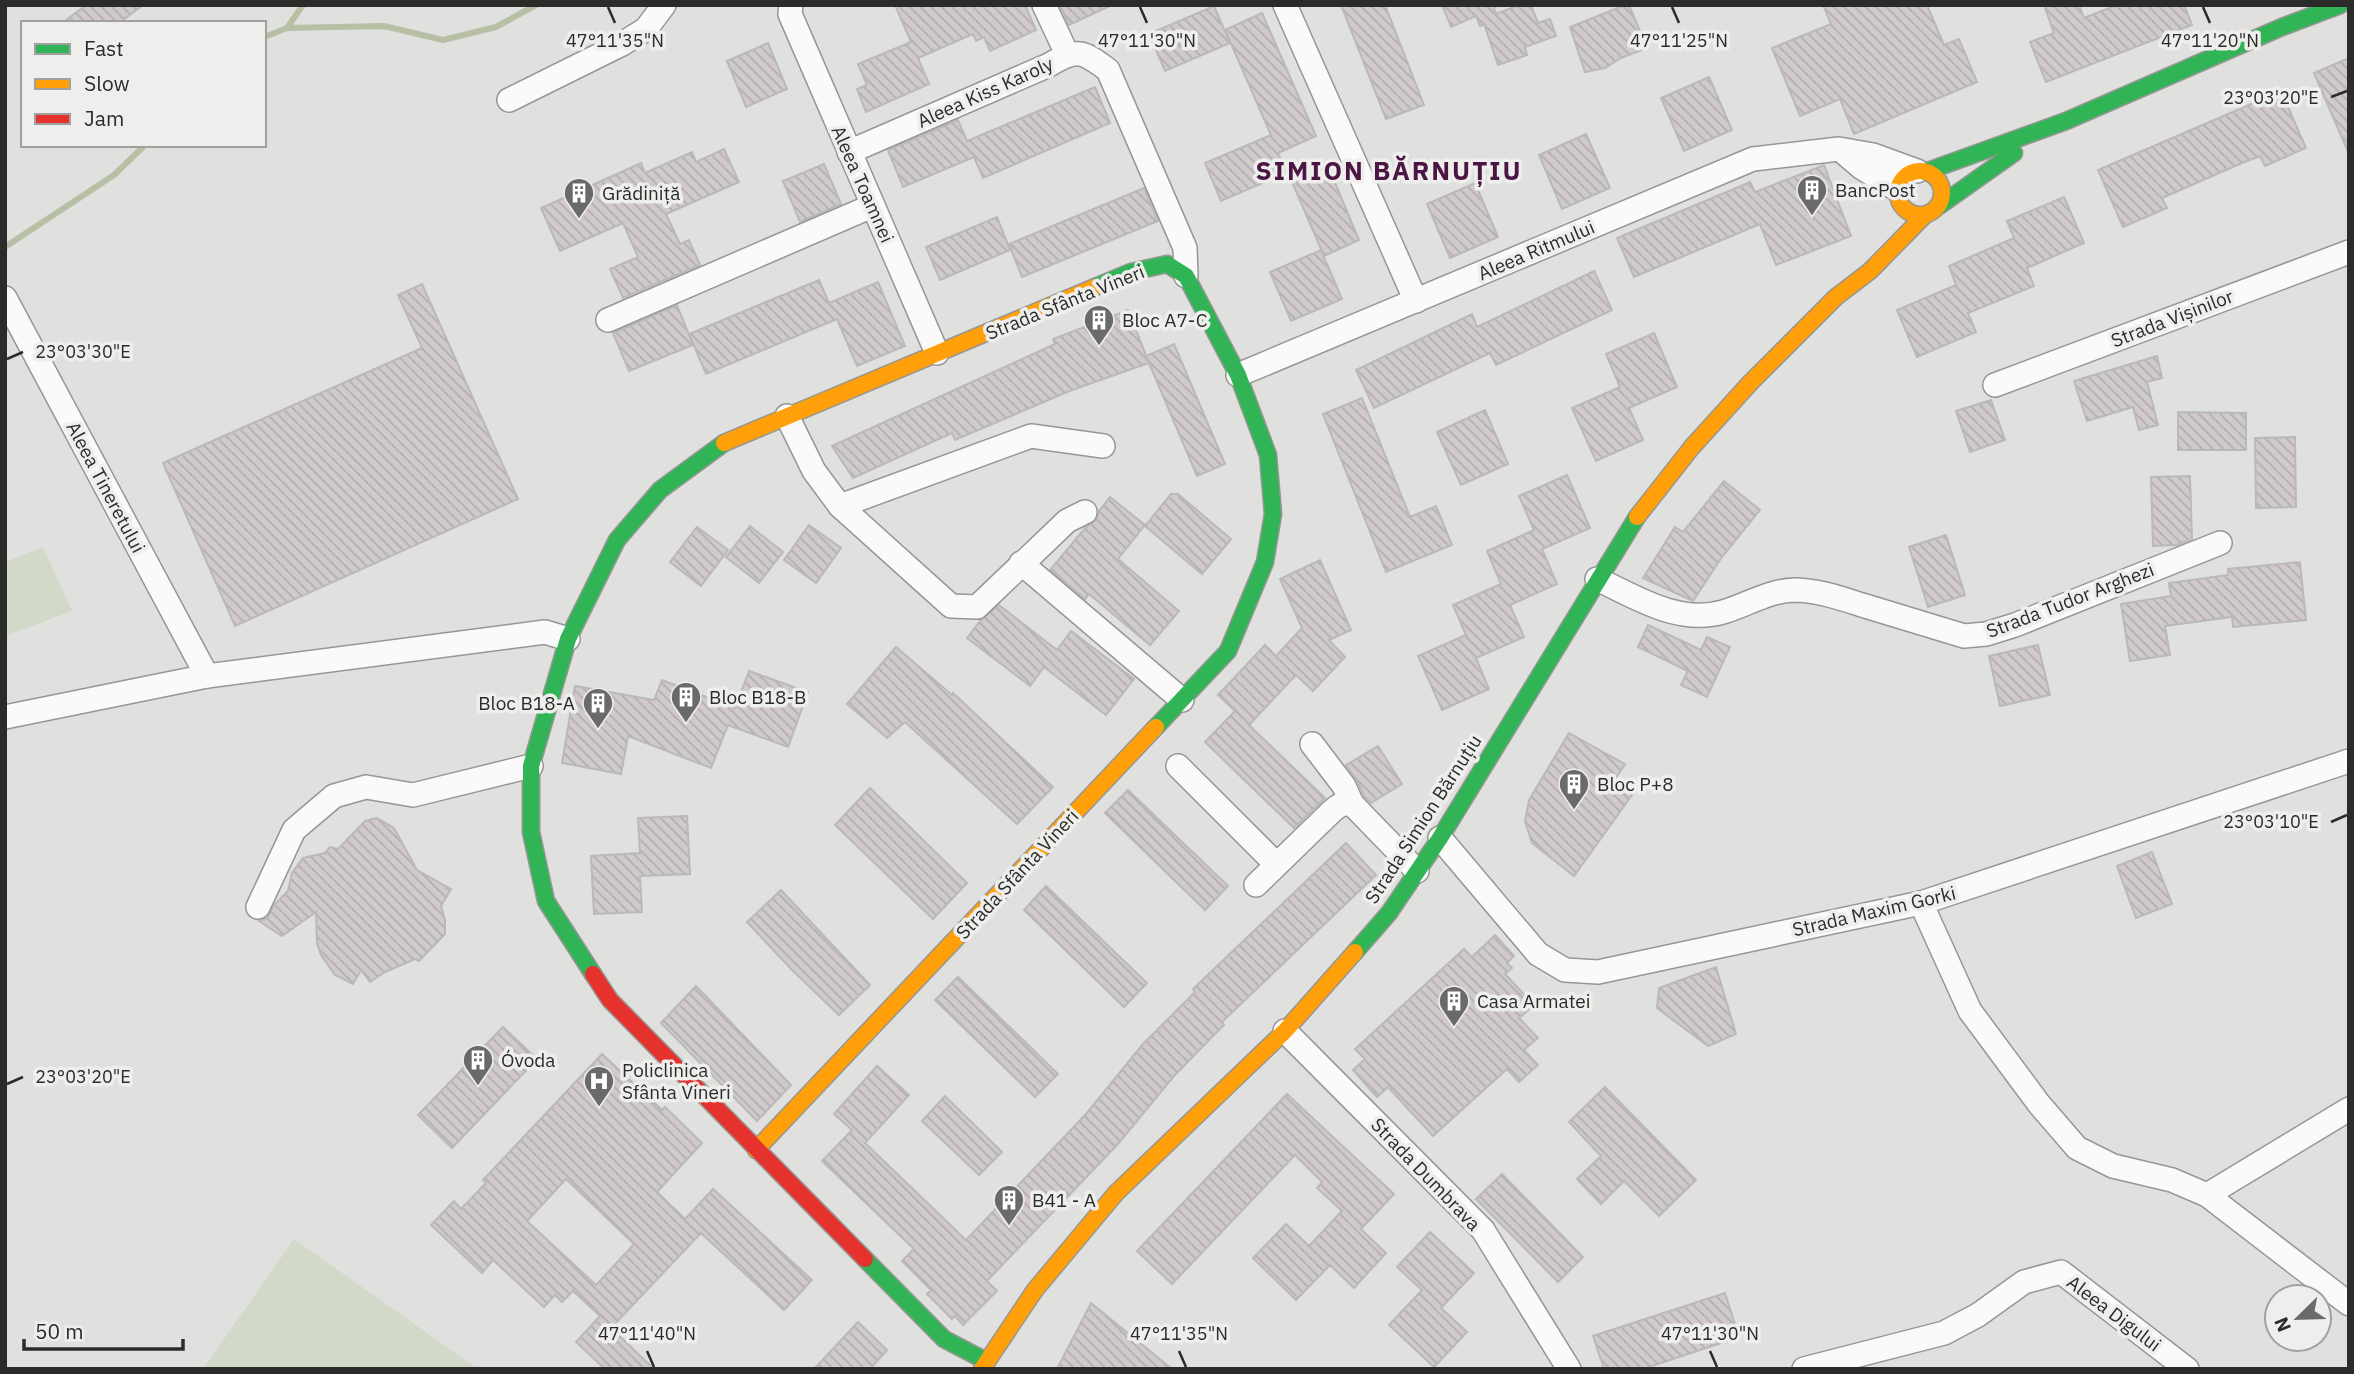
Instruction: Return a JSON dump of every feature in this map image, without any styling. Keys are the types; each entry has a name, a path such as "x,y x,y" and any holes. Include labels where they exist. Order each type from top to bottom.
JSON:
{"street":[{"path":"509,100 622,44 646,29 664,5"},
{"path":"1044,5 1068,54"},
{"path":"1285,5 1416,301"},
{"name":"Strada Simion Bărnuțiu","path":"1896,199 1903,178 2057,124 2282,27 2340,5"},
{"name":"Aleea Toamnei","path":"790,9 937,353"},
{"name":"Aleea Kiss Karoly","path":"849,152 1049,65 1068,54 1089,55 1108,70 1185,247 1186,276"},
{"name":"Strada Simion Bărnuțiu","path":"984,1365 1035,1290 1116,1193 1285,1031 1389,913 1440,838 1642,509 1692,447 1751,382 1836,297 1870,271 1932,211 1997,163 2057,124"},
{"path":"1839,149 1909,213 1932,211 1942,199 1940,183 1935,176 1921,172"},
{"name":"Aleea Ritmului","path":"1238,375 1753,159 1839,149 1873,155 1921,172"},
{"path":"608,320 873,206"},
{"name":"Strada Vișinilor","path":"1995,385 2349,252"},
{"name":"Strada Simion Bărnuțiu","path":"1836,297 1863,254"},
{"name":"Strada Sfânta Vineri","path":"756,1150 1228,651 1265,562 1273,514 1268,455 1238,375 1186,276 1167,264 1131,272 725,442 660,490 617,540 568,639 531,766 531,832 546,901 610,1000 756,1150 944,1339 984,1365"},
{"name":"Aleea Tineretului","path":"5,298 207,676"},
{"path":"787,416 814,471 840,506 951,606 977,607 1067,521 1085,512"},
{"path":"840,506 1031,436 1103,446"},
{"name":"Strada Tudor Arghezi","path":"1597,579 1647,603 1699,617 1722,612 1770,594 1795,590 1831,596 1965,636 1986,634 2015,625 2220,543"},
{"path":"1021,563 1182,700"},
{"path":"5,717 207,676 545,632 568,639"},
{"path":"1312,744 1344,786 1352,804 1418,871"},
{"name":"Strada Maxim Gorki","path":"1440,838 1538,954 1565,970 1598,972 1921,903 2349,761"},
{"path":"258,907 294,830 334,796 366,787 413,795 531,766"},
{"path":"1178,766 1276,864"},
{"path":"1256,885 1337,806 1352,804"},
{"path":"1921,903 1970,1011 2039,1104 2077,1148 2113,1166 2172,1180 2207,1195 2349,1304"},
{"name":"Strada Dumbrava","path":"1285,1031 1483,1230 1569,1369"},
{"path":"2207,1195 2349,1109"},
{"name":"Aleea Digului","path":"1804,1369 1944,1333 1978,1315 2024,1282 2061,1272 2187,1369"}],"green space":[{"path":"43,547 72,611 5,636 5,562"},
{"path":"294,1239 478,1369 203,1369"}],"building":[{"path":"86,5 143,5 122,21 65,21"},
{"path":"895,5 1025,5 1036,30 990,51 984,37 976,41 973,34 918,58 929,84 866,112 857,89 867,85 858,64 911,42"},
{"path":"1060,5 1112,5 1069,25"},
{"path":"1341,5 1385,5 1424,105 1386,119"},
{"path":"1442,5 1499,5 1494,8 1496,14 1519,5 1531,5 1538,23 1550,19 1556,36 1525,47 1527,55 1498,65 1484,24 1480,26 1476,16 1451,27"},
{"path":"1629,5 1647,48 1621,58 1605,68 1585,72 1570,27"},
{"path":"1823,5 1927,5 1944,45 1959,39 1977,82 1854,134 1840,99 1800,116 1772,48 1831,24"},
{"path":"2044,5 2079,5 2084,18 2117,5 2184,5 2192,25 2046,82 2030,42 2054,33"},
{"path":"1214,6 1230,43 1165,71 1149,34"},
{"path":"1262,13 1316,136 1278,153 1286,173 1221,201 1205,163 1271,135 1225,30"},
{"path":"768,43 787,89 746,107 727,61"},
{"path":"2349,58 2349,154 2314,73"},
{"path":"1709,77 1732,130 1684,151 1661,98"},
{"path":"1095,87 1110,123 983,178 974,157 903,187 888,150 958,120 967,141"},
{"path":"2281,91 2306,148 2265,166 2260,156 2242,163 2162,198 2167,208 2123,227 2098,170"},
{"path":"1586,134 1610,188 1562,209 1539,155"},
{"name":"Grădiniță","path":"724,149 739,182 666,214 680,244 689,240 700,265 623,298 610,269 638,257 623,223 560,251 541,208 641,163 645,173 692,152 696,162"},
{"path":"824,164 841,204 800,222 783,181"},
{"path":"1824,165 1851,236 1776,265 1760,224 1634,277 1617,238 1750,182 1755,192"},
{"path":"1328,166 1359,240 1324,256 1292,182"},
{"path":"1475,183 1498,237 1450,258 1427,204"},
{"path":"1144,188 1158,221 1022,277 1009,244"},
{"path":"2064,197 2084,243 2027,268 2034,286 1968,313 1976,332 1917,357 1897,310 1956,285 1949,266 2014,238 2007,221"},
{"path":"997,217 1010,250 940,280 926,247"},
{"path":"1321,250 1342,299 1291,321 1270,272"},
{"path":"1594,271 1612,310 1496,365 1490,353 1374,408 1356,370 1472,314 1477,327"},
{"path":"819,280 829,303 878,282 905,346 857,366 837,319 706,374 689,334"},
{"path":"422,284 518,499 235,626 163,463 422,348 398,295"},
{"path":"677,305 693,345 629,371 613,333"},
{"path":"1128,310 1149,363 1072,390 955,440 952,433 853,478 832,446 1055,344 1053,339"},
{"path":"1654,333 1677,387 1629,408 1643,440 1596,461 1572,408 1620,387 1606,354"},
{"path":"1174,344 1225,464 1197,476 1146,356"},
{"path":"2157,356 2162,378 2147,382 2158,425 2139,430 2133,407 2087,421 2074,381"},
{"path":"1362,398 1410,517 1436,506 1452,545 1386,572 1323,414"},
{"path":"1991,400 2005,440 1970,452 1956,411"},
{"path":"1485,410 1508,464 1461,485 1437,432"},
{"path":"2178,412 2246,413 2246,450 2178,450"},
{"path":"2295,437 2296,507 2256,508 2255,438"},
{"path":"1567,475 1590,528 1542,549 1557,584 1510,605 1524,637 1476,658 1489,689 1442,710 1418,656 1466,635 1453,605 1501,584 1487,551 1534,530 1519,496"},
{"path":"2190,476 2192,539 2177,545 2153,546 2151,477"},
{"path":"1724,481 1760,510 1722,557 1693,601 1643,578 1675,527 1683,532"},
{"path":"1171,494 1178,494 1231,539 1202,574 1145,526"},
{"path":"1110,497 1145,525 1118,559 1179,611 1150,645 1089,594 1085,599 1050,570 1085,528 1096,520 1099,511"},
{"path":"809,525 841,548 816,583 784,560"},
{"path":"750,526 783,552 759,583 726,557"},
{"path":"697,527 728,550 701,586 670,562"},
{"path":"1946,535 1965,595 1928,607 1909,547"},
{"path":"1320,560 1351,630 1329,640 1345,657 1313,691 1296,675 1249,725 1325,798 1294,828 1205,742 1235,711 1218,695 1265,645 1276,656 1302,628 1280,579"},
{"path":"2300,562 2306,620 2233,627 2232,617 2165,626 2170,655 2130,661 2121,604 2171,596 2169,583 2228,575 2228,569"},
{"path":"999,605 1057,650 1071,631 1134,679 1106,715 1044,667 1030,686 967,638 981,620"},
{"path":"1648,625 1701,650 1707,637 1730,647 1707,697 1681,685 1688,671 1638,647"},
{"path":"2038,645 2050,695 2000,706 1989,656"},
{"path":"896,647 952,695 953,693 1053,787 1017,824 905,722 887,738 847,704"},
{"path":"749,671 808,692 788,747 728,725 711,768 628,736 621,774 562,763 575,686 654,700 662,680 735,708"},
{"name":"Bloc P+8","path":"1569,733 1625,764 1614,781 1632,795 1574,876 1532,843 1525,821 1529,800"},
{"path":"1378,746 1402,784 1371,803 1346,765"},
{"path":"870,788 967,883 933,919 835,825"},
{"path":"1128,790 1228,886 1205,910 1105,813"},
{"path":"687,816 690,874 640,876 642,912 594,914 591,856 640,853 638,818"},
{"path":"377,818 394,828 417,870 451,889 441,906 445,934 419,961 415,959 370,982 361,970 353,984 335,975 321,955 317,943 316,912 282,936 259,921 267,918 274,905 288,891 292,873 303,858 325,853 330,847 338,849 365,821"},
{"path":"1346,843 1376,875 1222,1022 1224,1025 1174,1076 1118,1144 987,1281 997,1291 963,1325 955,1316 952,1319 927,1294 931,1290 902,1261 914,1249 822,1161 852,1130 834,1114 877,1066 909,1095 865,1143 966,1240 1086,1114 1143,1044 1195,992 1193,989"},
{"path":"2152,852 2172,904 2136,918 2117,866"},
{"path":"1046,886 1147,983 1124,1007 1024,910"},
{"path":"781,890 870,985 839,1015 747,922"},
{"name":"Casa Armatei","path":"1495,935 1514,956 1507,963 1512,968 1505,974 1534,1005 1519,1018 1538,1038 1524,1050 1538,1065 1519,1082 1507,1069 1433,1136 1388,1087 1377,1097 1353,1070 1365,1059 1355,1049 1464,949 1472,957"},
{"path":"1716,967 1736,1034 1708,1046 1657,1008 1659,988"},
{"path":"958,977 1058,1074 1035,1097 935,1000"},
{"path":"696,986 791,1085 757,1121 661,1023"},
{"name":"Óvoda","path":"503,1027 537,1059 452,1148 418,1115"},
{"path":"602,1054 662,1110 665,1107 702,1143 657,1192 685,1219 713,1189 812,1280 784,1310 701,1233 611,1328 654,1369 605,1369 576,1342 600,1316 573,1291 562,1302 555,1295 544,1307 493,1260 482,1273 431,1225 454,1201 461,1209 486,1183 483,1180","holes":["566,1179 634,1244 596,1285 527,1221"]},
{"path":"1605,1087 1696,1180 1659,1216 1624,1181 1601,1204 1577,1179 1601,1156 1569,1122"},
{"path":"1287,1094 1394,1194 1361,1229 1386,1253 1354,1288 1330,1265 1296,1300 1253,1258 1286,1224 1309,1246 1342,1211 1317,1188 1322,1182 1295,1155 1172,1284 1137,1251"},
{"path":"945,1096 1002,1152 979,1175 922,1121"},
{"path":"1502,1174 1583,1257 1558,1282 1476,1199"},
{"path":"1430,1232 1474,1273 1441,1308 1467,1332 1434,1367 1389,1325 1422,1290 1397,1267"},
{"path":"1725,1293 1739,1337 1643,1369 1604,1369 1593,1336"},
{"path":"1091,1303 1172,1369 1057,1369"},
{"path":"858,1322 887,1350 870,1369 814,1369"}],"waterway":[{"path":"287,28 303,5"},
{"path":"266,36 287,28 384,26 443,40 496,27 536,5"},
{"path":"5,247 114,175 143,147"}],"traffic: fast":[{"path":"1925,172 2066,121 2282,27 2340,5"},
{"path":"1939,206 2014,153"},
{"path":"1095,287 1131,272 1167,264 1186,276 1238,375 1268,455 1273,514 1265,562 1228,651 1156,727"},
{"path":"593,974 546,901 531,832 531,766 568,639 617,540 660,490 724,443"},
{"path":"1355,952 1389,913 1440,838 1637,517"},
{"path":"865,1259 944,1339 986,1361"}],"traffic: slow":[{"path":"1920,171 1936,177 1942,193 1936,209 1920,215 1904,209 1898,193 1904,177 1920,171"},
{"path":"1637,517 1692,447 1751,382 1836,297 1870,271 1925,215"},
{"path":"724,443 1095,287"},
{"path":"756,1150 1156,727"},
{"path":"982,1369 1035,1290 1116,1193 1285,1031 1355,952"}],"traffic: jam":[{"path":"593,974 610,1000 865,1259"}],"place":[{"name":"BancPost","path":"1812,217"},
{"name":"Grădiniță","path":"579,220"},
{"name":"Bloc A7-C","path":"1099,347"},
{"name":"Bloc B18-B","path":"686,724"},
{"name":"Bloc B18-A","path":"598,730"},
{"name":"Bloc P+8","path":"1574,811"},
{"name":"Casa Armatei","path":"1454,1028"},
{"name":"Óvoda","path":"478,1087"},
{"name":"Policlinica Sfânta Vineri","path":"599,1108"},
{"name":"B41 - A","path":"1009,1227"}],"district":[{"name":"SIMION BĂRNUȚIU","path":"1389,171"}]}
